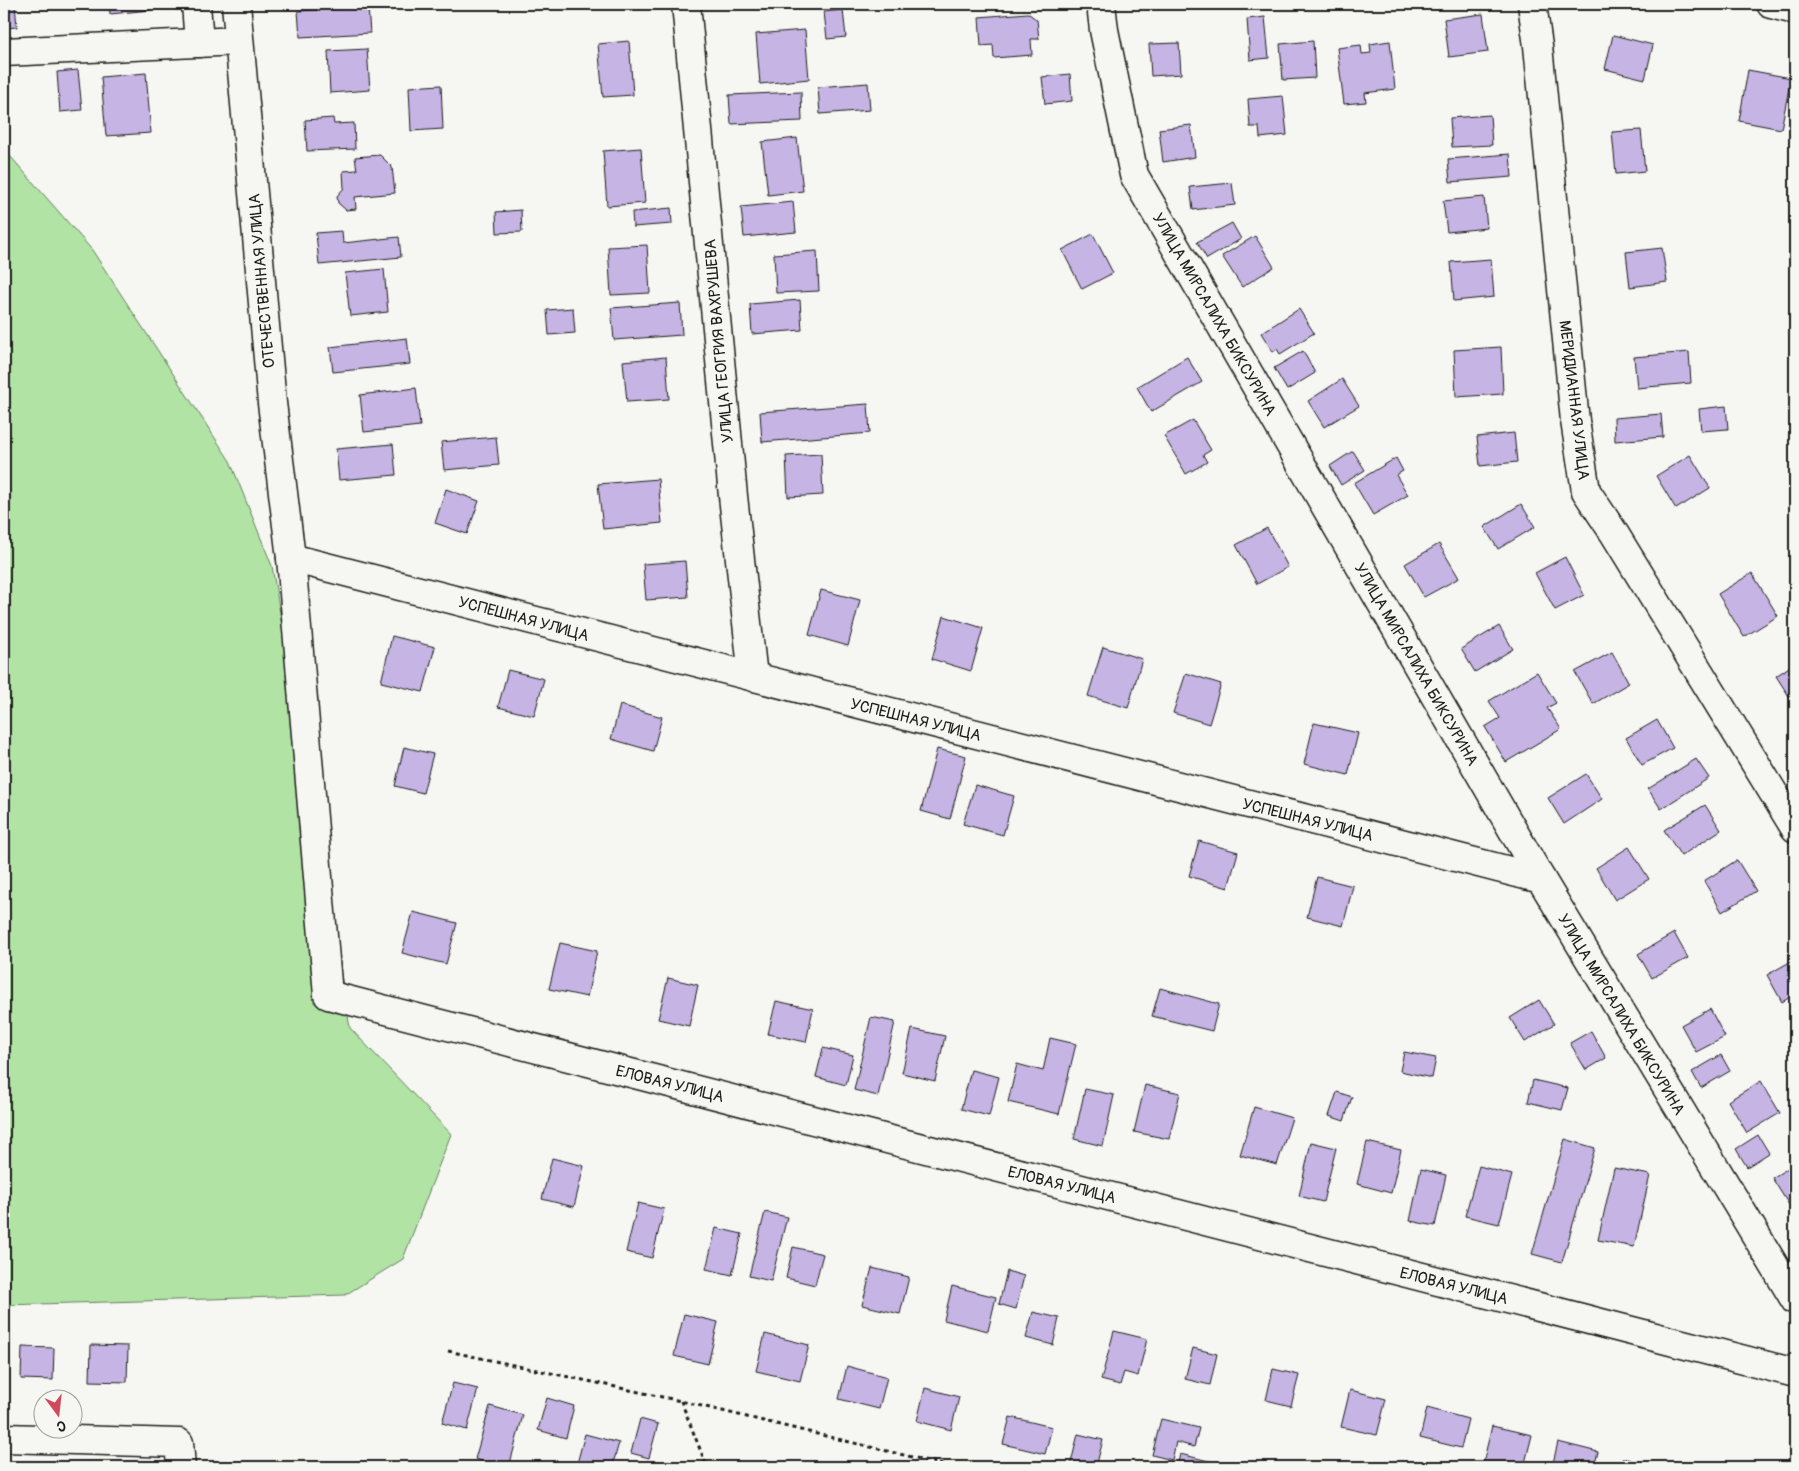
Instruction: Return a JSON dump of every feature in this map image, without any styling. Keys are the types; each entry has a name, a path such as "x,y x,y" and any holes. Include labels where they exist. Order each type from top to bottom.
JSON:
{"street":[{"path":"196,4 199,43"},
{"name":"ОТЕЧЕСТВЕННАЯ УЛИЦА","path":"236,4 272,403 291,558 328,995"},
{"name":"УЛИЦА ГЕОГРИЯ ВАХРУШЕВА","path":"686,4 752,678"},
{"name":"УЛИЦА МИРСАЛИХА БИКСУРИНА","path":"1101,4 1104,30 1134,175 1541,879 1795,1300"},
{"name":"МЕРИДИАННАЯ УЛИЦА","path":"1532,4 1538,46 1575,421 1586,491 1614,533 1795,828"},
{"path":"1771,4 1795,10"},
{"path":"4,52 239,41"},
{"name":"УСПЕШНАЯ УЛИЦА","path":"291,558 752,678 1541,879"},
{"name":"ЕЛОВАЯ УЛИЦА","path":"328,995 1795,1373"},
{"path":"4,1438 179,1443 181,1467"}],"path":[{"path":"448,1351 681,1401 953,1467"},
{"path":"681,1401 708,1467"}],"green space":[{"path":"4,149 92,250 230,461 272,566 350,1028 451,1134 403,1259 345,1295 4,1305"}],"building":[{"path":"4,4 15,4 17,27 4,28"},
{"path":"109,4 150,4 150,10 110,14"},
{"path":"588,4 621,4 621,5 589,9"},
{"path":"368,7 370,33 300,37 298,11"},
{"path":"843,10 846,37 827,39 824,12"},
{"path":"1028,13 1037,20 1039,39 1031,39 1032,55 994,58 993,45 981,46 979,17"},
{"path":"1483,14 1488,52 1449,57 1444,19"},
{"path":"1265,17 1269,58 1250,60 1247,19"},
{"path":"805,30 809,79 760,84 756,34"},
{"path":"1613,35 1653,45 1645,79 1605,69"},
{"path":"629,41 633,95 603,97 598,44"},
{"path":"1313,41 1315,78 1283,80 1280,44"},
{"path":"1390,41 1395,89 1365,93 1366,102 1344,104 1337,48 1361,45 1362,54 1371,53 1370,44"},
{"path":"1179,43 1181,74 1151,76 1149,44"},
{"path":"367,49 370,90 330,93 328,51"},
{"path":"78,70 82,110 60,112 57,72"},
{"path":"1748,70 1791,78 1781,129 1739,121"},
{"path":"146,73 151,133 106,136 101,77"},
{"path":"1070,74 1072,101 1045,104 1042,77"},
{"path":"868,83 870,110 820,114 818,87"},
{"path":"441,85 443,129 411,131 409,87"},
{"path":"801,92 802,121 731,124 729,95"},
{"path":"1283,96 1287,135 1260,138 1259,127 1250,127 1248,99"},
{"path":"1490,115 1492,145 1452,147 1450,118"},
{"path":"333,118 334,124 354,123 355,149 307,151 305,120"},
{"path":"1191,125 1195,157 1163,162 1159,129"},
{"path":"1641,130 1645,171 1616,174 1612,132"},
{"path":"797,138 803,191 768,195 762,142"},
{"path":"641,148 645,203 607,206 603,151"},
{"path":"1510,154 1512,177 1450,182 1448,159"},
{"path":"380,155 392,167 395,193 355,197 356,209 346,210 338,203 337,196 344,188 343,171 357,170 355,157"},
{"path":"1232,183 1235,205 1193,210 1190,187"},
{"path":"1484,197 1487,228 1447,232 1443,201"},
{"path":"793,202 796,232 744,237 741,207"},
{"path":"671,208 672,224 633,227 632,212"},
{"path":"521,210 522,232 497,233 496,212"},
{"path":"1232,223 1241,239 1207,259 1197,242"},
{"path":"342,231 343,243 399,237 401,257 319,265 316,233"},
{"path":"1093,234 1113,273 1082,289 1062,250"},
{"path":"1255,236 1274,267 1242,287 1222,256"},
{"path":"647,245 650,293 611,295 608,247"},
{"path":"1662,248 1667,282 1630,287 1626,252"},
{"path":"817,251 819,291 776,293 774,254"},
{"path":"1491,259 1494,297 1454,301 1451,262"},
{"path":"384,269 388,312 350,316 345,273"},
{"path":"800,300 802,330 752,334 750,304"},
{"path":"680,303 682,335 614,340 611,308"},
{"path":"573,308 575,333 549,335 547,310"},
{"path":"1299,309 1314,333 1280,354 1277,349 1273,352 1261,333"},
{"path":"407,338 410,364 333,372 330,347"},
{"path":"1501,347 1503,394 1456,397 1454,350"},
{"path":"1303,351 1315,373 1287,390 1274,368"},
{"path":"1689,352 1691,383 1637,388 1634,357"},
{"path":"666,357 669,399 627,402 623,361"},
{"path":"1187,357 1202,382 1151,412 1137,387"},
{"path":"1342,379 1359,406 1324,427 1308,401"},
{"path":"416,388 420,426 364,432 360,395"},
{"path":"868,404 870,433 762,442 760,412"},
{"path":"1726,406 1728,429 1701,431 1699,409"},
{"path":"1661,414 1663,437 1615,441 1614,418"},
{"path":"1193,420 1211,450 1203,455 1207,462 1186,474 1164,436"},
{"path":"1514,433 1517,462 1480,466 1477,437"},
{"path":"496,437 499,465 444,470 441,442"},
{"path":"393,444 396,475 339,480 336,449"},
{"path":"1353,451 1365,470 1341,485 1330,466"},
{"path":"821,454 823,495 788,497 786,456"},
{"path":"1690,455 1710,488 1676,509 1656,476"},
{"path":"1396,458 1403,471 1396,475 1408,495 1373,515 1354,483"},
{"path":"658,479 662,523 603,529 598,484"},
{"path":"446,489 479,501 467,534 435,523"},
{"path":"1521,504 1535,527 1498,549 1484,527"},
{"path":"1267,528 1288,567 1257,584 1236,545"},
{"path":"1439,544 1459,578 1424,597 1405,564"},
{"path":"1565,557 1584,595 1555,610 1535,573"},
{"path":"685,561 688,597 646,600 643,564"},
{"path":"1752,573 1778,616 1744,637 1718,594"},
{"path":"821,590 860,600 848,646 809,635"},
{"path":"944,616 983,628 971,671 932,659"},
{"path":"1499,626 1513,649 1475,672 1461,649"},
{"path":"392,636 435,647 423,692 381,682"},
{"path":"1103,647 1142,659 1128,708 1088,696"},
{"path":"1612,652 1629,683 1593,704 1575,672"},
{"path":"1795,663 1795,703 1794,704 1776,676"},
{"path":"508,670 544,679 534,716 498,707"},
{"path":"1537,672 1556,703 1547,708 1561,729 1506,762 1485,727 1500,718 1489,701"},
{"path":"1186,673 1221,684 1209,724 1173,713"},
{"path":"620,705 662,717 653,751 611,739"},
{"path":"1657,720 1673,748 1642,765 1626,738"},
{"path":"1314,723 1358,733 1348,775 1304,764"},
{"path":"404,747 433,754 423,793 395,786"},
{"path":"937,749 966,756 950,819 921,811"},
{"path":"1696,759 1709,778 1661,809 1648,789"},
{"path":"1586,774 1602,799 1564,824 1548,798"},
{"path":"975,785 1014,796 1003,835 963,824"},
{"path":"1705,805 1721,830 1681,856 1664,830"},
{"path":"1199,841 1238,852 1228,888 1189,876"},
{"path":"1629,847 1649,879 1615,900 1596,868"},
{"path":"1737,860 1756,891 1722,912 1704,881"},
{"path":"1317,877 1353,886 1343,926 1307,917"},
{"path":"413,912 457,923 446,964 402,953"},
{"path":"1674,933 1688,958 1652,978 1638,954"},
{"path":"560,943 597,951 587,997 549,989"},
{"path":"1795,959 1795,994 1782,1002 1767,975"},
{"path":"668,978 698,985 689,1026 658,1019"},
{"path":"1160,988 1219,1004 1212,1031 1152,1016"},
{"path":"1539,1000 1554,1024 1525,1042 1510,1018"},
{"path":"776,1001 813,1009 806,1042 768,1034"},
{"path":"1710,1009 1725,1037 1696,1052 1681,1025"},
{"path":"871,1017 895,1022 878,1096 854,1090"},
{"path":"912,1029 945,1036 935,1081 902,1073"},
{"path":"1591,1031 1606,1058 1586,1070 1570,1043"},
{"path":"1050,1038 1076,1044 1059,1114 1008,1102 1017,1064 1043,1071"},
{"path":"823,1048 853,1055 846,1085 816,1077"},
{"path":"1404,1052 1436,1058 1432,1078 1400,1071"},
{"path":"1721,1055 1730,1071 1701,1088 1692,1072"},
{"path":"971,1070 999,1077 989,1116 961,1109"},
{"path":"1533,1080 1568,1088 1562,1110 1528,1102"},
{"path":"1761,1081 1780,1113 1747,1133 1728,1101"},
{"path":"1145,1085 1180,1093 1169,1139 1134,1132"},
{"path":"1085,1089 1114,1095 1103,1146 1074,1139"},
{"path":"1337,1092 1352,1097 1344,1121 1329,1116"},
{"path":"1254,1107 1292,1118 1277,1165 1240,1155"},
{"path":"1758,1135 1769,1153 1747,1167 1736,1149"},
{"path":"1565,1139 1595,1148 1562,1262 1532,1254"},
{"path":"1311,1142 1336,1148 1323,1202 1299,1196"},
{"path":"1367,1142 1401,1150 1391,1193 1357,1184"},
{"path":"552,1158 584,1166 574,1207 542,1199"},
{"path":"1795,1164 1795,1205 1791,1208 1772,1178"},
{"path":"1479,1166 1512,1175 1499,1224 1465,1216"},
{"path":"1614,1168 1650,1175 1634,1247 1598,1240"},
{"path":"1421,1169 1446,1175 1435,1226 1410,1221"},
{"path":"638,1203 664,1209 652,1258 626,1252"},
{"path":"765,1212 787,1217 771,1281 749,1276"},
{"path":"716,1228 742,1234 732,1275 706,1269"},
{"path":"793,1247 823,1254 815,1285 786,1278"},
{"path":"872,1268 909,1277 900,1314 862,1305"},
{"path":"1007,1271 1024,1276 1016,1309 999,1304"},
{"path":"952,1286 996,1297 988,1331 944,1320"},
{"path":"1033,1312 1059,1318 1053,1345 1026,1338"},
{"path":"684,1314 718,1322 708,1364 674,1356"},
{"path":"1114,1331 1147,1339 1138,1376 1124,1372 1120,1385 1101,1380"},
{"path":"765,1334 809,1345 800,1381 756,1371"},
{"path":"91,1345 128,1346 127,1382 90,1381"},
{"path":"22,1347 54,1348 53,1380 21,1379"},
{"path":"1193,1348 1217,1354 1210,1385 1185,1379"},
{"path":"847,1366 887,1377 879,1409 839,1399"},
{"path":"1273,1369 1299,1375 1291,1406 1266,1400"},
{"path":"453,1383 478,1389 467,1430 442,1423"},
{"path":"925,1388 959,1397 951,1430 917,1421"},
{"path":"1350,1390 1386,1399 1377,1435 1341,1427"},
{"path":"547,1398 574,1406 566,1438 538,1430"},
{"path":"490,1406 523,1415 509,1467 502,1467 475,1459"},
{"path":"1427,1408 1468,1419 1461,1448 1420,1438"},
{"path":"1010,1417 1052,1427 1045,1454 1003,1444"},
{"path":"640,1419 658,1424 649,1458 631,1453"},
{"path":"1161,1419 1199,1428 1194,1447 1176,1442 1172,1460 1152,1455"},
{"path":"1492,1426 1532,1435 1524,1467 1502,1463 1501,1467 1482,1467"},
{"path":"585,1434 619,1443 612,1467 576,1467"},
{"path":"1078,1434 1103,1440 1096,1467 1070,1467"},
{"path":"1558,1442 1598,1452 1594,1467 1552,1467"},
{"path":"1180,1454 1217,1463 1216,1467 1177,1467"},
{"path":"1623,1458 1661,1467 1620,1467"}]}
